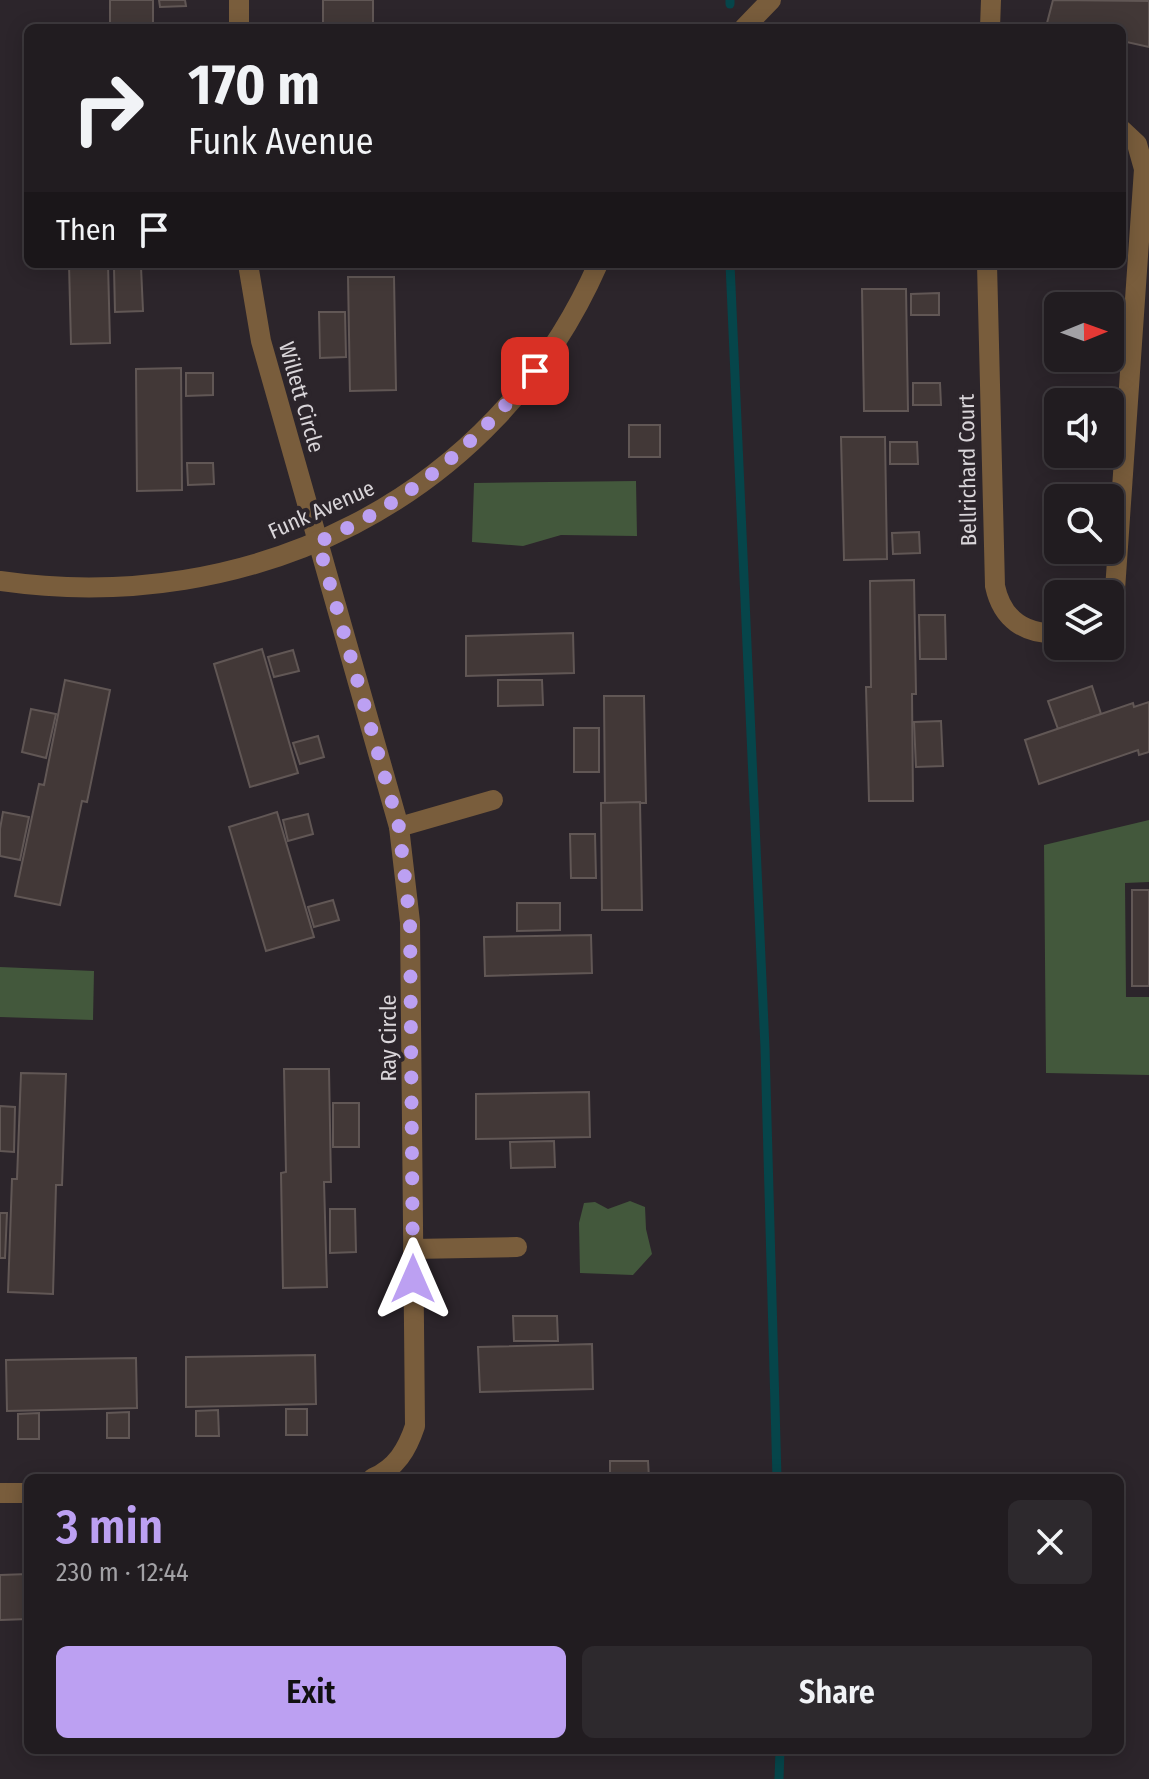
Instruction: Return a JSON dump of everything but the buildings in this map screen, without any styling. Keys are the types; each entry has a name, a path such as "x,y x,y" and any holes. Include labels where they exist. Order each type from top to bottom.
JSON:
{"street":[{"path":"239,0 239,24"},
{"path":"748,24 771,0"},
{"path":"990,24 991,0"},
{"path":"1116,580 1144,169 1137,144 1126,134"},
{"name":"Willett Circle","path":"249,268 261,341 318,542"},
{"name":"Funk Avenue","path":"0,581 41,587 85,588 177,582 236,569 318,542 359,524 407,494 462,452 503,410 565,329 596,268"},
{"name":"Bellrichard Court","path":"987,268 995,586 1001,606 1011,619 1035,632 1044,632"},
{"name":"Ray Circle","path":"318,542 399,827 410,922 415,1426 403,1455 380,1474"},
{"path":"399,827 493,800"},
{"path":"413,1249 517,1247"},
{"path":"0,1493 24,1493"}],"green space":[{"path":"636,481 637,536 561,535 523,546 472,542 474,483"},
{"path":"1149,820 1149,882 1125,883 1126,997 1149,997 1149,1075 1046,1073 1044,845"},
{"path":"0,967 94,971 93,1020 0,1017"},
{"path":"630,1201 645,1207 652,1254 633,1275 580,1273 579,1223 584,1203 595,1202 608,1209"}],"waterway":[{"path":"730,268 765,1048 777,1474"},
{"path":"779,1779 780,1754"}],"route":[{"path":"413,1279 410,922 399,827 318,542 359,524 407,494 462,452 535,371"}]}
